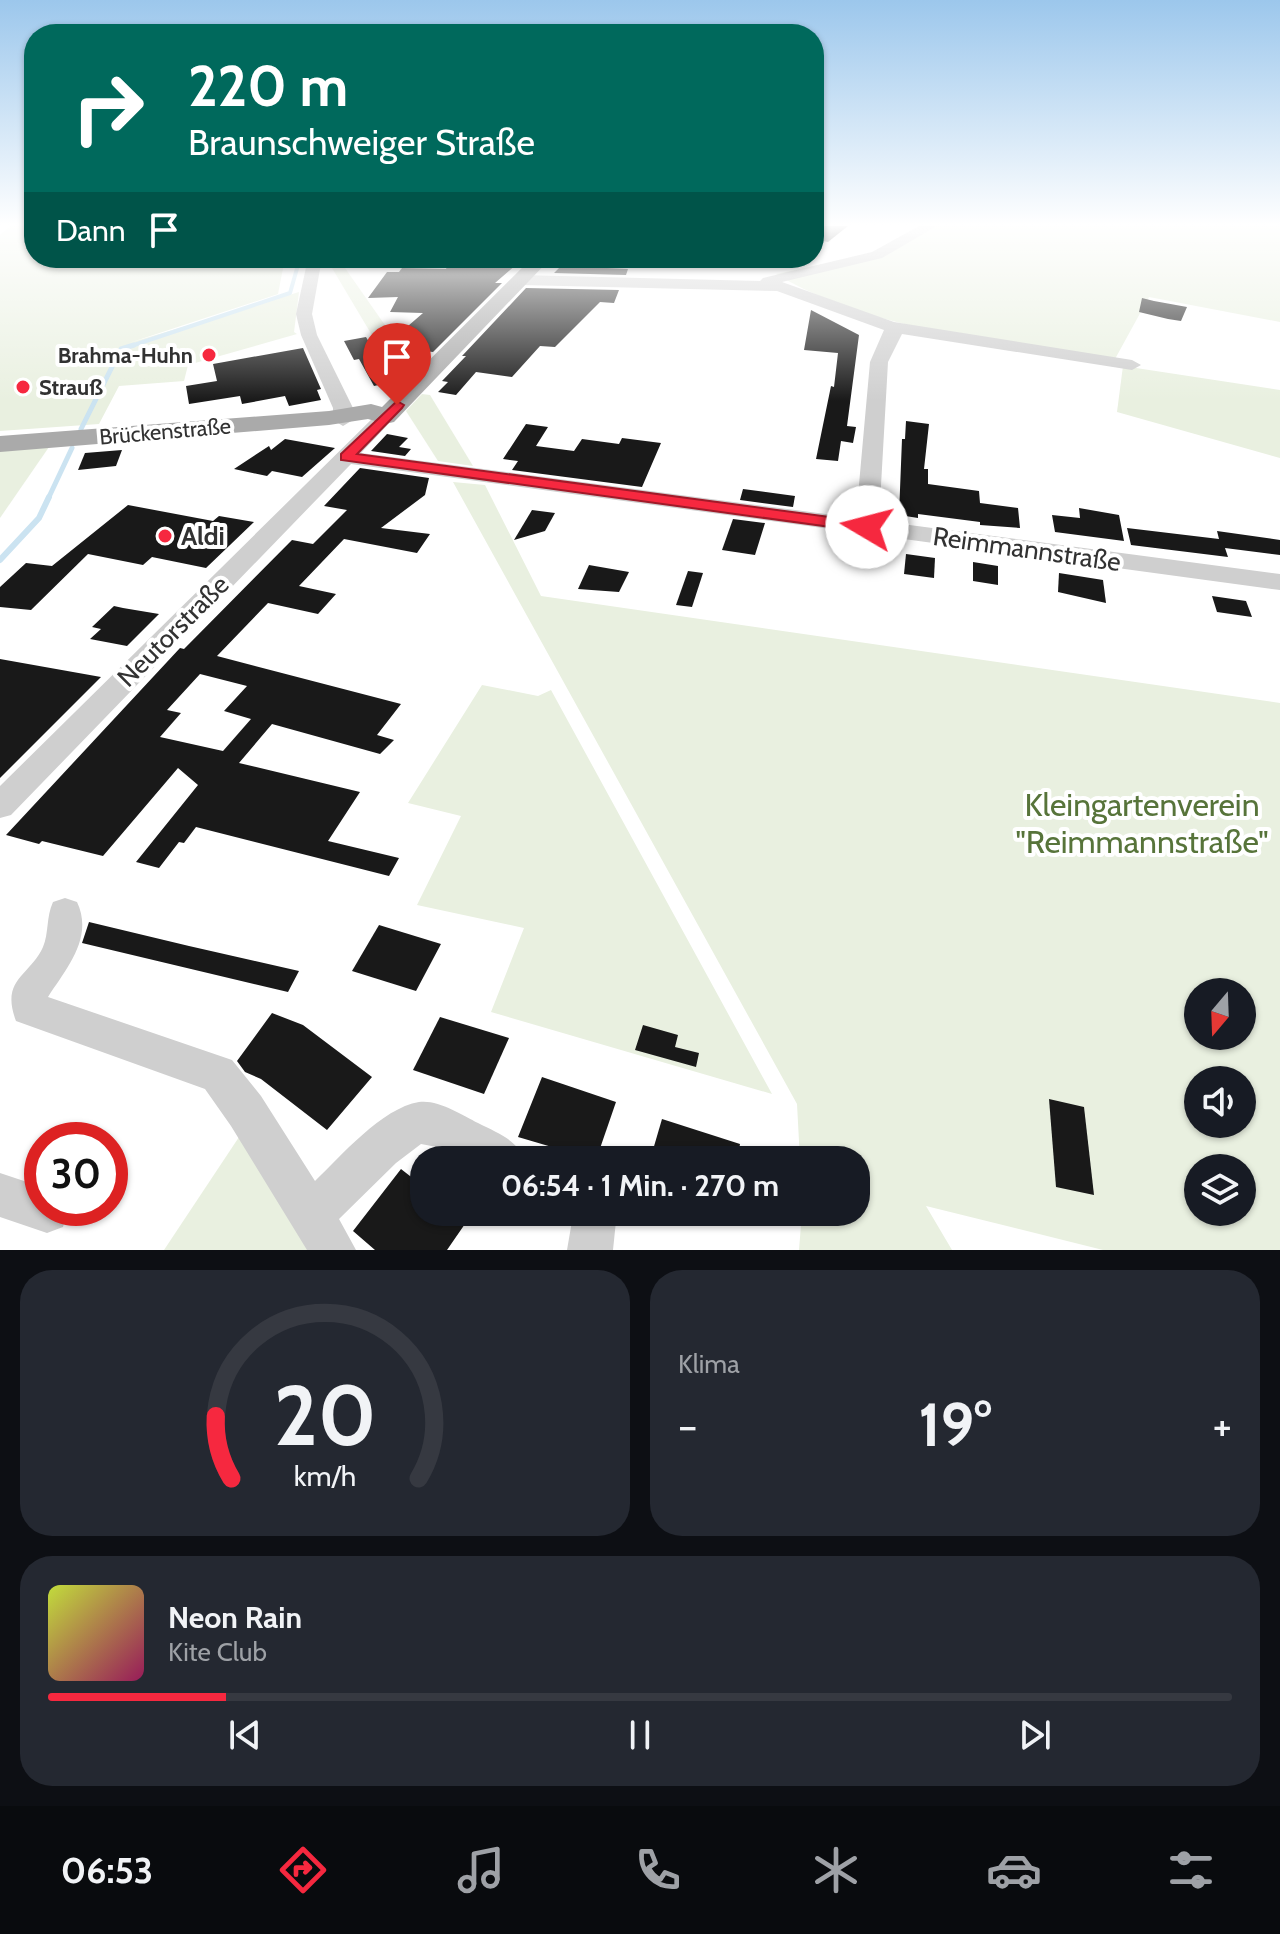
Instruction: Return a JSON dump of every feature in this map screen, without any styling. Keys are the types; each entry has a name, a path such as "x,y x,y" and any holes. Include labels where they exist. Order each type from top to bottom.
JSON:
{"main road":[{"path":"385,417 517,284"},
{"name":"Brückenstraße","path":"0,444 339,417 363,421 385,417"}],"street":[{"path":"310,284 304,314 339,417"},
{"path":"767,284 802,292 891,327 1132,365"},
{"path":"867,527 876,385 879,362 894,333 891,327"},
{"name":"Neutorstraße","path":"0,806 385,417"},
{"name":"Reimmannstraße","path":"346,457 1280,582"},
{"path":"65,913 59,952 31,989 27,1000 29,1008 218,1074 246,1111 322,1233 399,1133 419,1123 441,1127 477,1146"},
{"path":"0,1195 24,1203"},
{"path":"590,1250 593,1226"}],"green space":[{"path":"0,284 280,284 278,294 129,343 299,292 294,332 297,334 188,365 184,381 119,386 99,424 0,431"},
{"path":"342,284 356,284 417,371 401,384"},
{"path":"796,284 1280,284 1280,322 1149,297 1115,359 985,340 898,323"},
{"path":"1123,366 1280,390 1280,458 1117,412"},
{"path":"422,394 430,395 473,466 438,461 406,411"},
{"path":"49,447 0,518 0,451"},
{"name":"Kleingartenverein \"Reimmannstraße\"","path":"453,482 485,485 541,596 1280,703 1280,1250 1103,1250 926,1206 952,1250 799,1250 801,1226 870,1226 870,1146 799,1146 797,1104"},
{"path":"482,685 538,696 551,690 772,1094 491,1012 524,928 417,905 461,816 408,803"},
{"path":"245,1128 316,1250 164,1250"}],"building":[{"path":"378,284 501,284 433,352 385,346 423,313 390,312 398,297 368,298"},
{"path":"526,288 619,290 614,303 600,302 555,347 540,346 512,377 476,372 456,395 438,392 448,382 442,381 466,356 462,356"},
{"path":"1142,298 1187,307 1181,321 1168,319 1139,312"},
{"path":"811,310 859,335 847,426 856,427 853,443 841,441 838,461 816,459 831,386 834,387 838,353 804,350"},
{"path":"366,337 396,381 374,386 359,359 354,360 344,341"},
{"path":"303,348 321,389 317,390 321,400 289,406 285,396 242,404 240,396 189,404 186,386 217,381 213,364"},
{"path":"906,421 929,424 924,469 928,469 928,484 979,491 980,503 1018,508 1020,528 980,525 980,522 918,514 918,518 899,515 902,439 905,439"},
{"path":"526,424 548,427 536,446 574,451 582,439 619,444 622,438 661,443 642,487 512,470 518,461 503,459"},
{"path":"387,434 408,438 399,447 411,449 405,456 371,451"},
{"path":"285,439 335,448 302,477 272,471 267,476 234,469 269,446 271,450"},
{"path":"122,450 116,466 78,470 85,453"},
{"path":"360,468 429,478 425,495 381,528 430,534 417,553 344,539 299,586 336,594 318,614 268,603 217,656 401,704 377,735 394,740 380,754 272,724 239,763 360,792 328,841 399,858 389,876 196,827 184,843 179,842 159,868 136,862 198,785 178,768 103,856 6,835 180,648 184,649 292,540 313,544 347,510 324,506","holes":["200,674 247,686 224,711 251,719 223,751 160,737 181,713 167,710"]},
{"path":"743,489 795,496 793,507 740,500"},
{"name":"Aldi","path":"128,505 213,521 219,516 254,522 206,568 152,557 143,565 88,554 31,610 0,607 0,587 26,563 52,566"},
{"path":"1079,508 1119,515 1124,541 1055,532 1052,515 1080,518"},
{"path":"532,510 555,513 545,531 514,540"},
{"path":"733,519 765,523 755,555 722,550"},
{"path":"1127,528 1219,539 1217,531 1280,540 1280,555 1225,548 1228,557 1131,545"},
{"path":"906,554 935,558 934,578 904,574"},
{"path":"973,562 998,566 998,585 973,581"},
{"path":"589,565 629,572 619,592 578,589"},
{"path":"688,571 703,573 692,607 676,605"},
{"path":"1059,573 1103,580 1106,603 1058,592"},
{"path":"1212,596 1246,601 1252,617 1217,612"},
{"path":"114,606 159,614 127,646 90,639 101,629 92,627"},
{"path":"0,659 101,677 0,778"},
{"path":"89,922 299,971 288,992 82,943"},
{"path":"379,925 441,944 416,991 352,971"},
{"path":"272,1013 303,1025 372,1077 327,1130 261,1079 245,1072 237,1061"},
{"path":"440,1017 509,1038 484,1094 413,1070"},
{"path":"643,1025 678,1035 675,1047 699,1053 696,1067 635,1050"},
{"path":"542,1077 616,1102 601,1146 549,1146 518,1137"},
{"path":"1049,1099 1084,1107 1094,1195 1056,1187"},
{"path":"662,1119 740,1144 740,1146 654,1146"},
{"path":"401,1169 410,1176 410,1226 464,1226 447,1250 375,1250 353,1231"}],"waterway":[{"path":"134,345 290,293 292,284"},
{"path":"81,429 121,349 134,345"},
{"path":"128,347 134,345"},
{"path":"48,499 72,448"},
{"path":"0,560 39,518 49,497"}],"place":[{"name":"Brahma-Huhn","path":"209,355"},
{"name":"Strauß","path":"23,387"},
{"name":"Aldi","path":"165,536"}],"route":[{"path":"397,405 346,457 867,527"}]}
